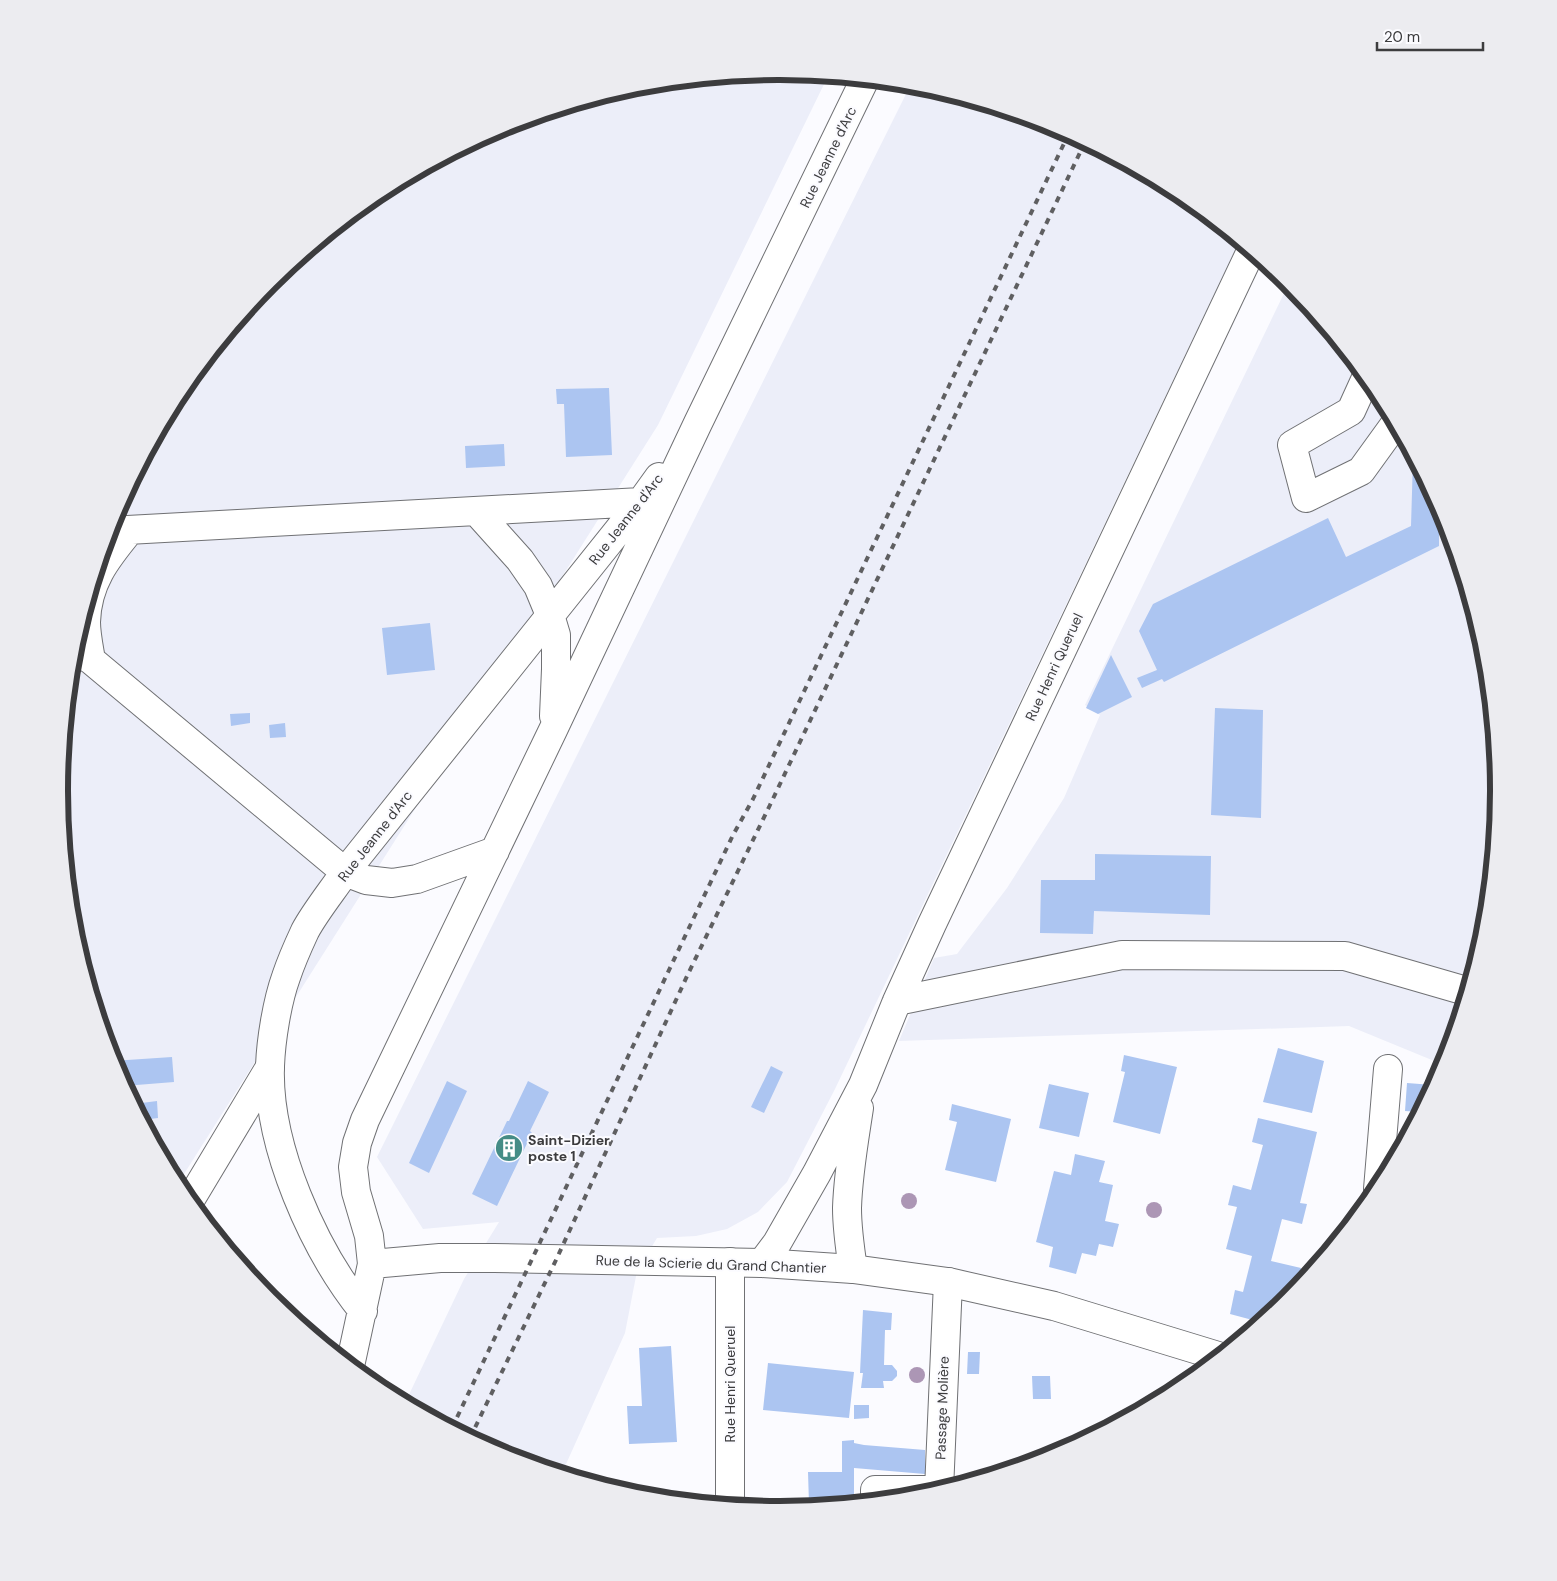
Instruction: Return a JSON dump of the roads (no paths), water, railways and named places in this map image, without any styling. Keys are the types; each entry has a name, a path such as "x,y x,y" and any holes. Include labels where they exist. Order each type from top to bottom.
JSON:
{"main road":[{"name":"Rue Jeanne d'Arc","path":"352,1359 372,1264 369,1236 356,1192 353,1167 357,1143 364,1120 495,851 861,85"},
{"name":"Rue Henri Queruel","path":"762,1263 777,1243 864,1084 897,1001 1248,257"},
{"path":"1363,385 1352,411 1292,445 1306,498 1361,471 1391,430"},
{"name":"Rue Jeanne d'Arc","path":"363,1311 345,1289 305,1216 281,1146 273,1106 270,1067 274,1029 285,978 305,930 345,872 641,502 698,423"},
{"path":"107,557 119,531 641,502"},
{"path":"476,511 520,560 538,586 550,615 556,635 553,730"},
{"path":"84,641 82,654 345,872 366,880 392,883 417,878 495,851"},
{"path":"897,1001 1122,954 1345,956 1461,989"},
{"path":"194,1195 270,1067"},
{"path":"1380,1170 1388,1069"},
{"name":"Rue Henri Queruel","path":"853,1269 847,1207 852,1156 864,1084"},
{"name":"Rue de la Scierie du Grand Chantier","path":"372,1264 440,1258 730,1262 853,1269 948,1282 1054,1306 1211,1355"},
{"name":"Rue Henri Queruel","path":"730,1262 730,1500"},
{"name":"Passage Molière","path":"939,1483 948,1282"},
{"name":"Passage Molière","path":"875,1494 875,1490 904,1490"}],"railway":[{"path":"454,1423 1065,141"},
{"path":"473,1432 556,1260 688,974 1082,148"}],"place":[{"name":"Saint-Dizier poste 1","path":"509,1148"}]}
